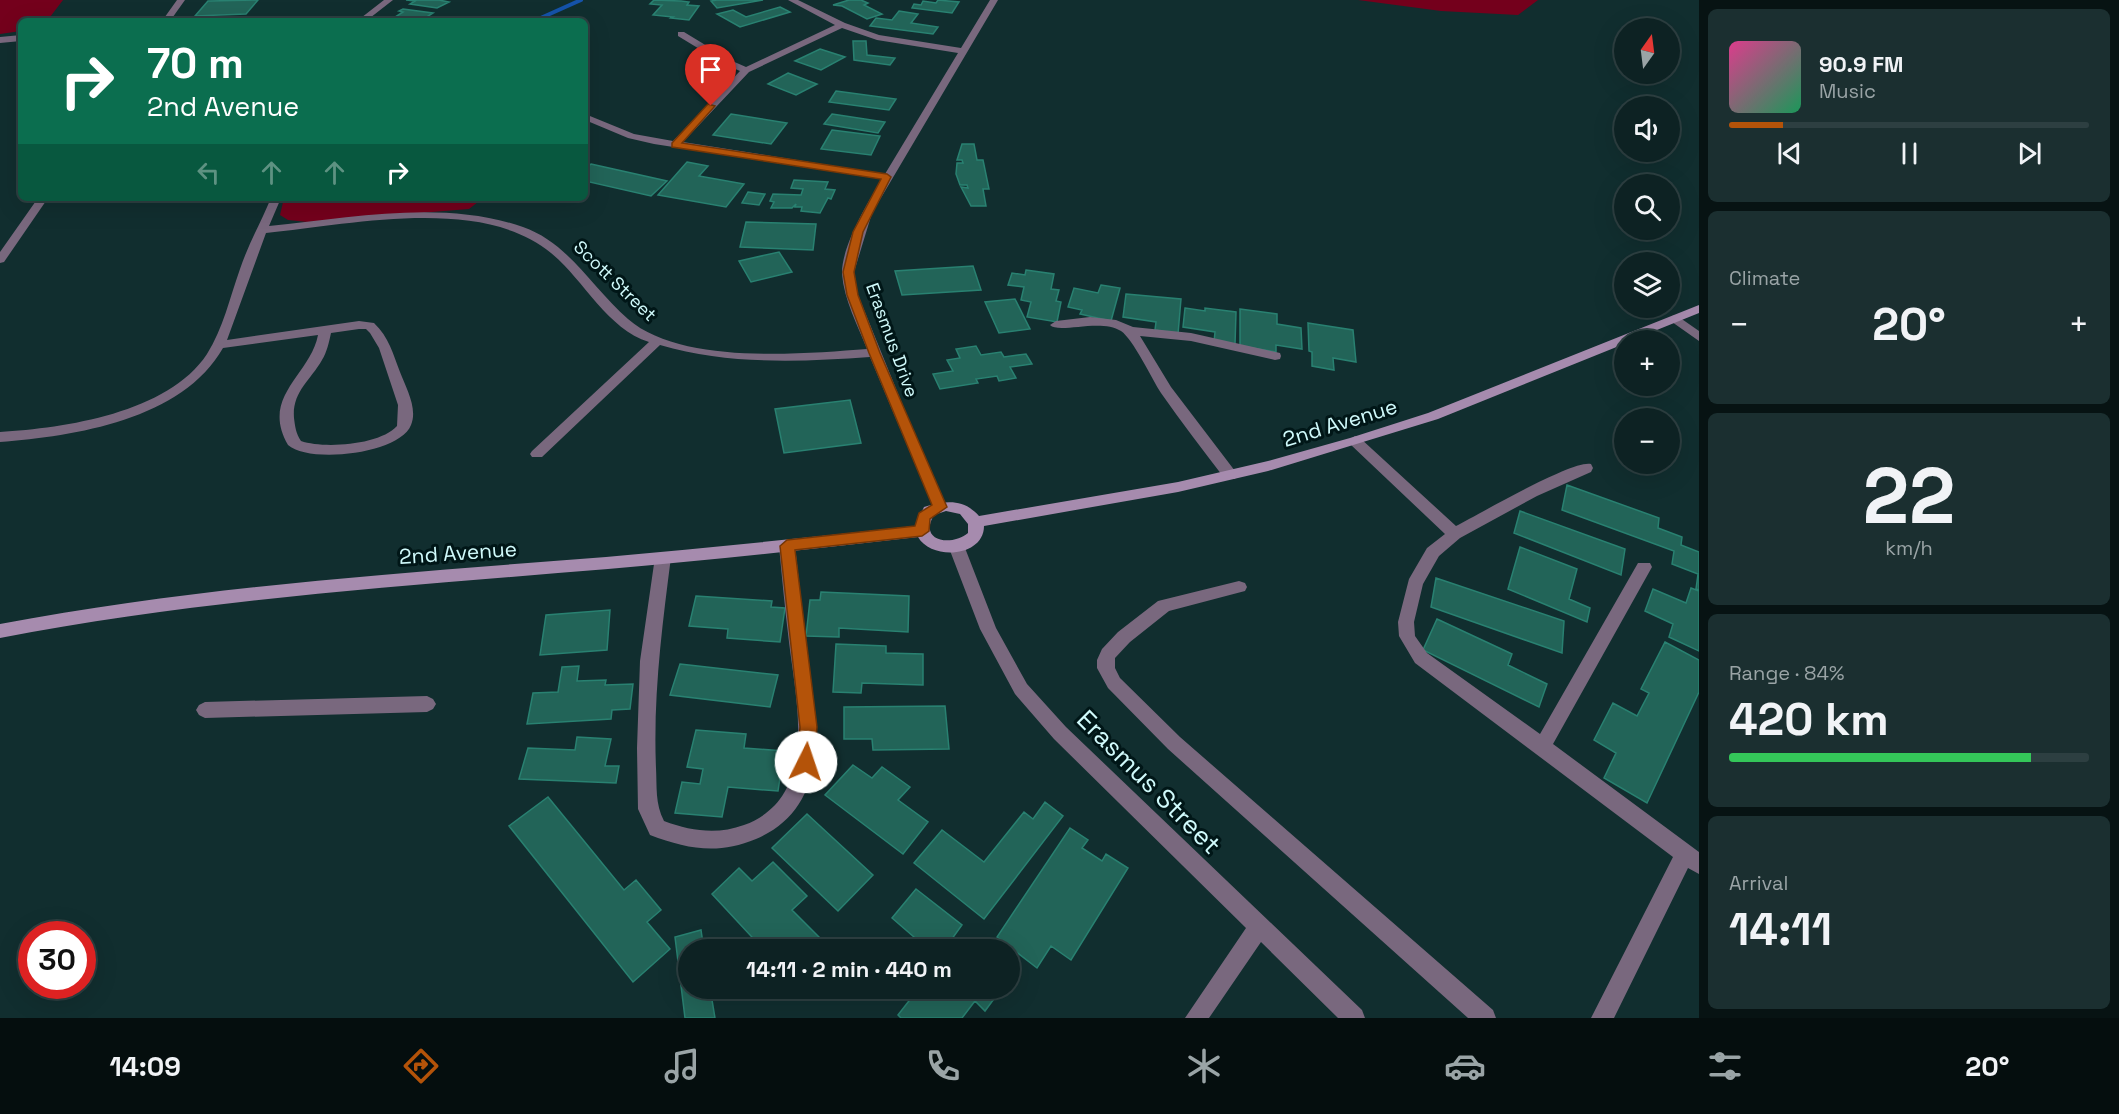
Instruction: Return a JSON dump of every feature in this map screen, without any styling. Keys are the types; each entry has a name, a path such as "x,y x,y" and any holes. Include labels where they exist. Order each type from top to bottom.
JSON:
{"street":[{"path":"168,18 181,0"},
{"path":"365,18 389,0"},
{"path":"792,0 842,26 877,37 964,51"},
{"name":"Erasmus Drive","path":"940,507 874,353 852,295 848,272 858,232 887,177 994,0"},
{"path":"675,145 746,70 842,26"},
{"path":"681,34 727,62 746,70"},
{"path":"0,40 18,38"},
{"path":"588,118 631,136 675,145 887,177"},
{"path":"0,260 41,201"},
{"path":"0,436 82,427 159,400 185,383 205,365 218,345 251,255 275,201"},
{"name":"Scott Street","path":"264,230 443,216 477,219 521,230 556,249 641,334 658,340 708,353 748,356 874,353"},
{"name":"2nd Avenue","path":"976,522 1092,504 1230,475 1355,441 1433,416 1699,309"},
{"path":"1676,319 1699,337"},
{"path":"1056,325 1083,321 1099,322 1120,325 1130,331 1191,337 1275,356"},
{"path":"218,345 325,329 370,326 381,339 401,391 406,419 399,433 385,442 359,446 311,448 301,447 293,441 286,412 287,398 316,360 322,348 325,329"},
{"path":"1130,331 1162,386 1230,475"},
{"path":"537,454 658,340"},
{"path":"1355,441 1455,534"},
{"path":"1586,468 1532,492 1455,534 1433,552 1415,584 1406,622 1407,636 1421,658 1692,859 1602,1018"},
{"path":"940,507 956,507 964,510 976,522 976,535 965,545 957,548 932,543 922,531 924,517 929,511 940,507"},
{"name":"2nd Avenue","path":"0,631 62,618 195,597 787,546 922,531"},
{"path":"663,557 649,661 646,748 648,809 657,828 686,839 725,841 758,830 782,812 796,793 806,762 808,727 787,546"},
{"name":"Erasmus Street","path":"957,548 988,629 1021,688 1060,733 1354,1018"},
{"path":"1542,747 1644,567"},
{"path":"1239,587 1164,606 1146,619 1108,654 1106,668 1114,683 1174,743 1485,1018"},
{"path":"205,710 427,704"},
{"path":"1196,1018 1259,927"}],"shaded area":[{"path":"0,0 63,0 49,18 18,18 18,31 0,34"},
{"path":"1358,0 1538,0 1518,15 1441,11"},
{"path":"283,201 479,201 469,209 308,222 288,220 280,215"}],"building":[{"path":"258,0 246,14 195,16 208,1"},
{"path":"406,0 449,2 437,8 410,4 415,1"},
{"path":"654,0 689,2 687,5 699,6 689,20 671,18 673,17 653,15 662,5 650,4"},
{"path":"763,0 717,8 711,1"},
{"path":"849,0 861,0 868,3 864,5 882,14 867,19 842,6 833,5"},
{"path":"938,0 959,2 952,13 912,8 914,4 921,5 923,1 936,3"},
{"path":"780,7 790,12 740,27 717,14 733,10 746,17"},
{"path":"403,9 433,13 425,18 394,18 403,12 399,11"},
{"path":"899,11 918,14 911,23 938,27 933,34 870,26 876,18 892,20"},
{"path":"853,41 866,41 867,55 895,58 890,65 854,60"},
{"path":"820,49 845,57 821,70 795,61"},
{"path":"788,73 817,84 796,95 768,84"},
{"path":"836,91 896,99 889,110 829,102"},
{"path":"731,114 787,123 771,144 713,135"},
{"path":"832,114 885,122 878,133 824,124"},
{"path":"832,130 880,136 871,155 821,149"},
{"path":"962,144 974,144 977,160 983,160 989,189 983,189 986,206 971,206 961,187 968,188 967,185 960,185 956,174 957,163 963,163 962,160 957,160"},
{"path":"687,162 708,166 699,176 744,184 726,207 658,195"},
{"path":"591,164 667,181 651,196 588,182 588,166"},
{"path":"794,180 828,182 825,189 835,190 820,213 801,211 802,207 795,207 796,204 792,208 771,208 774,202 770,201 773,194 801,195 803,189 791,188"},
{"path":"748,192 765,194 759,205 742,203"},
{"path":"746,222 816,224 813,250 740,247"},
{"path":"779,252 792,272 751,282 739,261"},
{"path":"973,266 981,290 902,295 895,271"},
{"path":"1026,270 1054,274 1051,289 1059,290 1056,301 1061,302 1057,322 1027,317 1031,302 1021,300 1024,287 1008,285 1012,273 1025,275"},
{"path":"1101,285 1120,288 1111,321 1080,314 1082,310 1068,307 1074,288 1098,293"},
{"path":"1126,294 1181,299 1178,334 1155,330 1156,322 1123,317"},
{"path":"1015,299 1030,329 999,333 985,302"},
{"path":"1185,308 1236,312 1235,345 1214,342 1215,332 1183,327"},
{"path":"1240,309 1277,314 1277,324 1301,328 1302,349 1276,345 1276,352 1240,346"},
{"path":"1308,323 1353,330 1356,362 1333,358 1334,370 1312,366"},
{"path":"976,346 981,355 1001,352 1004,357 1026,354 1032,364 1010,367 1016,378 999,381 997,376 976,379 978,383 940,389 933,374 953,371 947,360 960,358 956,349"},
{"path":"850,400 861,443 784,453 775,409"},
{"path":"1567,485 1659,518 1658,528 1682,537 1681,545 1699,552 1699,590 1696,589 1698,574 1672,564 1674,551 1562,510"},
{"path":"1520,511 1625,549 1621,575 1514,533"},
{"path":"1520,547 1577,569 1569,599 1590,608 1587,622 1508,589"},
{"path":"1436,578 1564,621 1562,653 1431,607"},
{"path":"1691,588 1699,591 1699,651 1669,637 1673,624 1645,611 1653,589 1686,603"},
{"path":"821,592 909,596 908,632 839,628 839,637 806,636 810,600 820,600"},
{"path":"696,596 772,601 771,607 785,608 780,642 727,638 728,629 689,626"},
{"path":"610,610 607,650 540,655 546,615"},
{"path":"1437,619 1512,654 1508,665 1547,684 1539,707 1423,650"},
{"path":"1665,642 1699,660 1699,692 1647,803 1604,778 1616,753 1594,740 1613,703 1637,716 1649,693 1641,689"},
{"path":"836,644 886,646 886,653 923,654 923,685 862,683 861,693 833,692"},
{"path":"680,664 778,675 770,707 670,695"},
{"path":"579,666 577,681 606,680 605,685 633,684 630,709 612,710 611,719 527,724 533,693 558,692 562,667"},
{"path":"945,706 949,749 873,750 872,739 844,739 844,707"},
{"path":"696,730 746,734 744,748 784,751 778,791 728,787 722,817 675,813 682,782 700,784 703,769 687,767"},
{"path":"577,737 611,739 605,766 619,766 616,783 519,779 528,748 575,750"},
{"path":"853,765 872,778 882,767 910,787 898,800 928,822 903,854 825,795"},
{"path":"548,797 624,890 636,880 661,910 647,922 670,949 633,982 509,826"},
{"path":"1045,802 1063,816 984,919 914,863 942,830 984,862 1024,812 1033,819"},
{"path":"807,814 873,875 838,911 772,848"},
{"path":"1070,828 1088,840 1082,848 1102,861 1106,854 1128,868 1071,960 1051,946 1037,968 1020,955 1020,939 997,937"},
{"path":"773,862 807,896 792,910 821,939 754,939 712,894 739,868 752,881"},
{"path":"916,889 962,925 952,939 916,939 892,918"},
{"path":"701,930 702,939 678,939 678,961 675,937"},
{"path":"683,999 712,999 715,1018 685,1018"},
{"path":"910,999 994,999 985,1011 975,1001 962,1018 901,1018 898,1015"}],"waterway":[{"path":"541,18 581,0"}],"route":[{"path":"711,106 675,145 887,177 858,232 848,272 852,295 874,353 940,507 929,511 924,517 921,524 922,531 787,546 808,727 806,762"}]}
